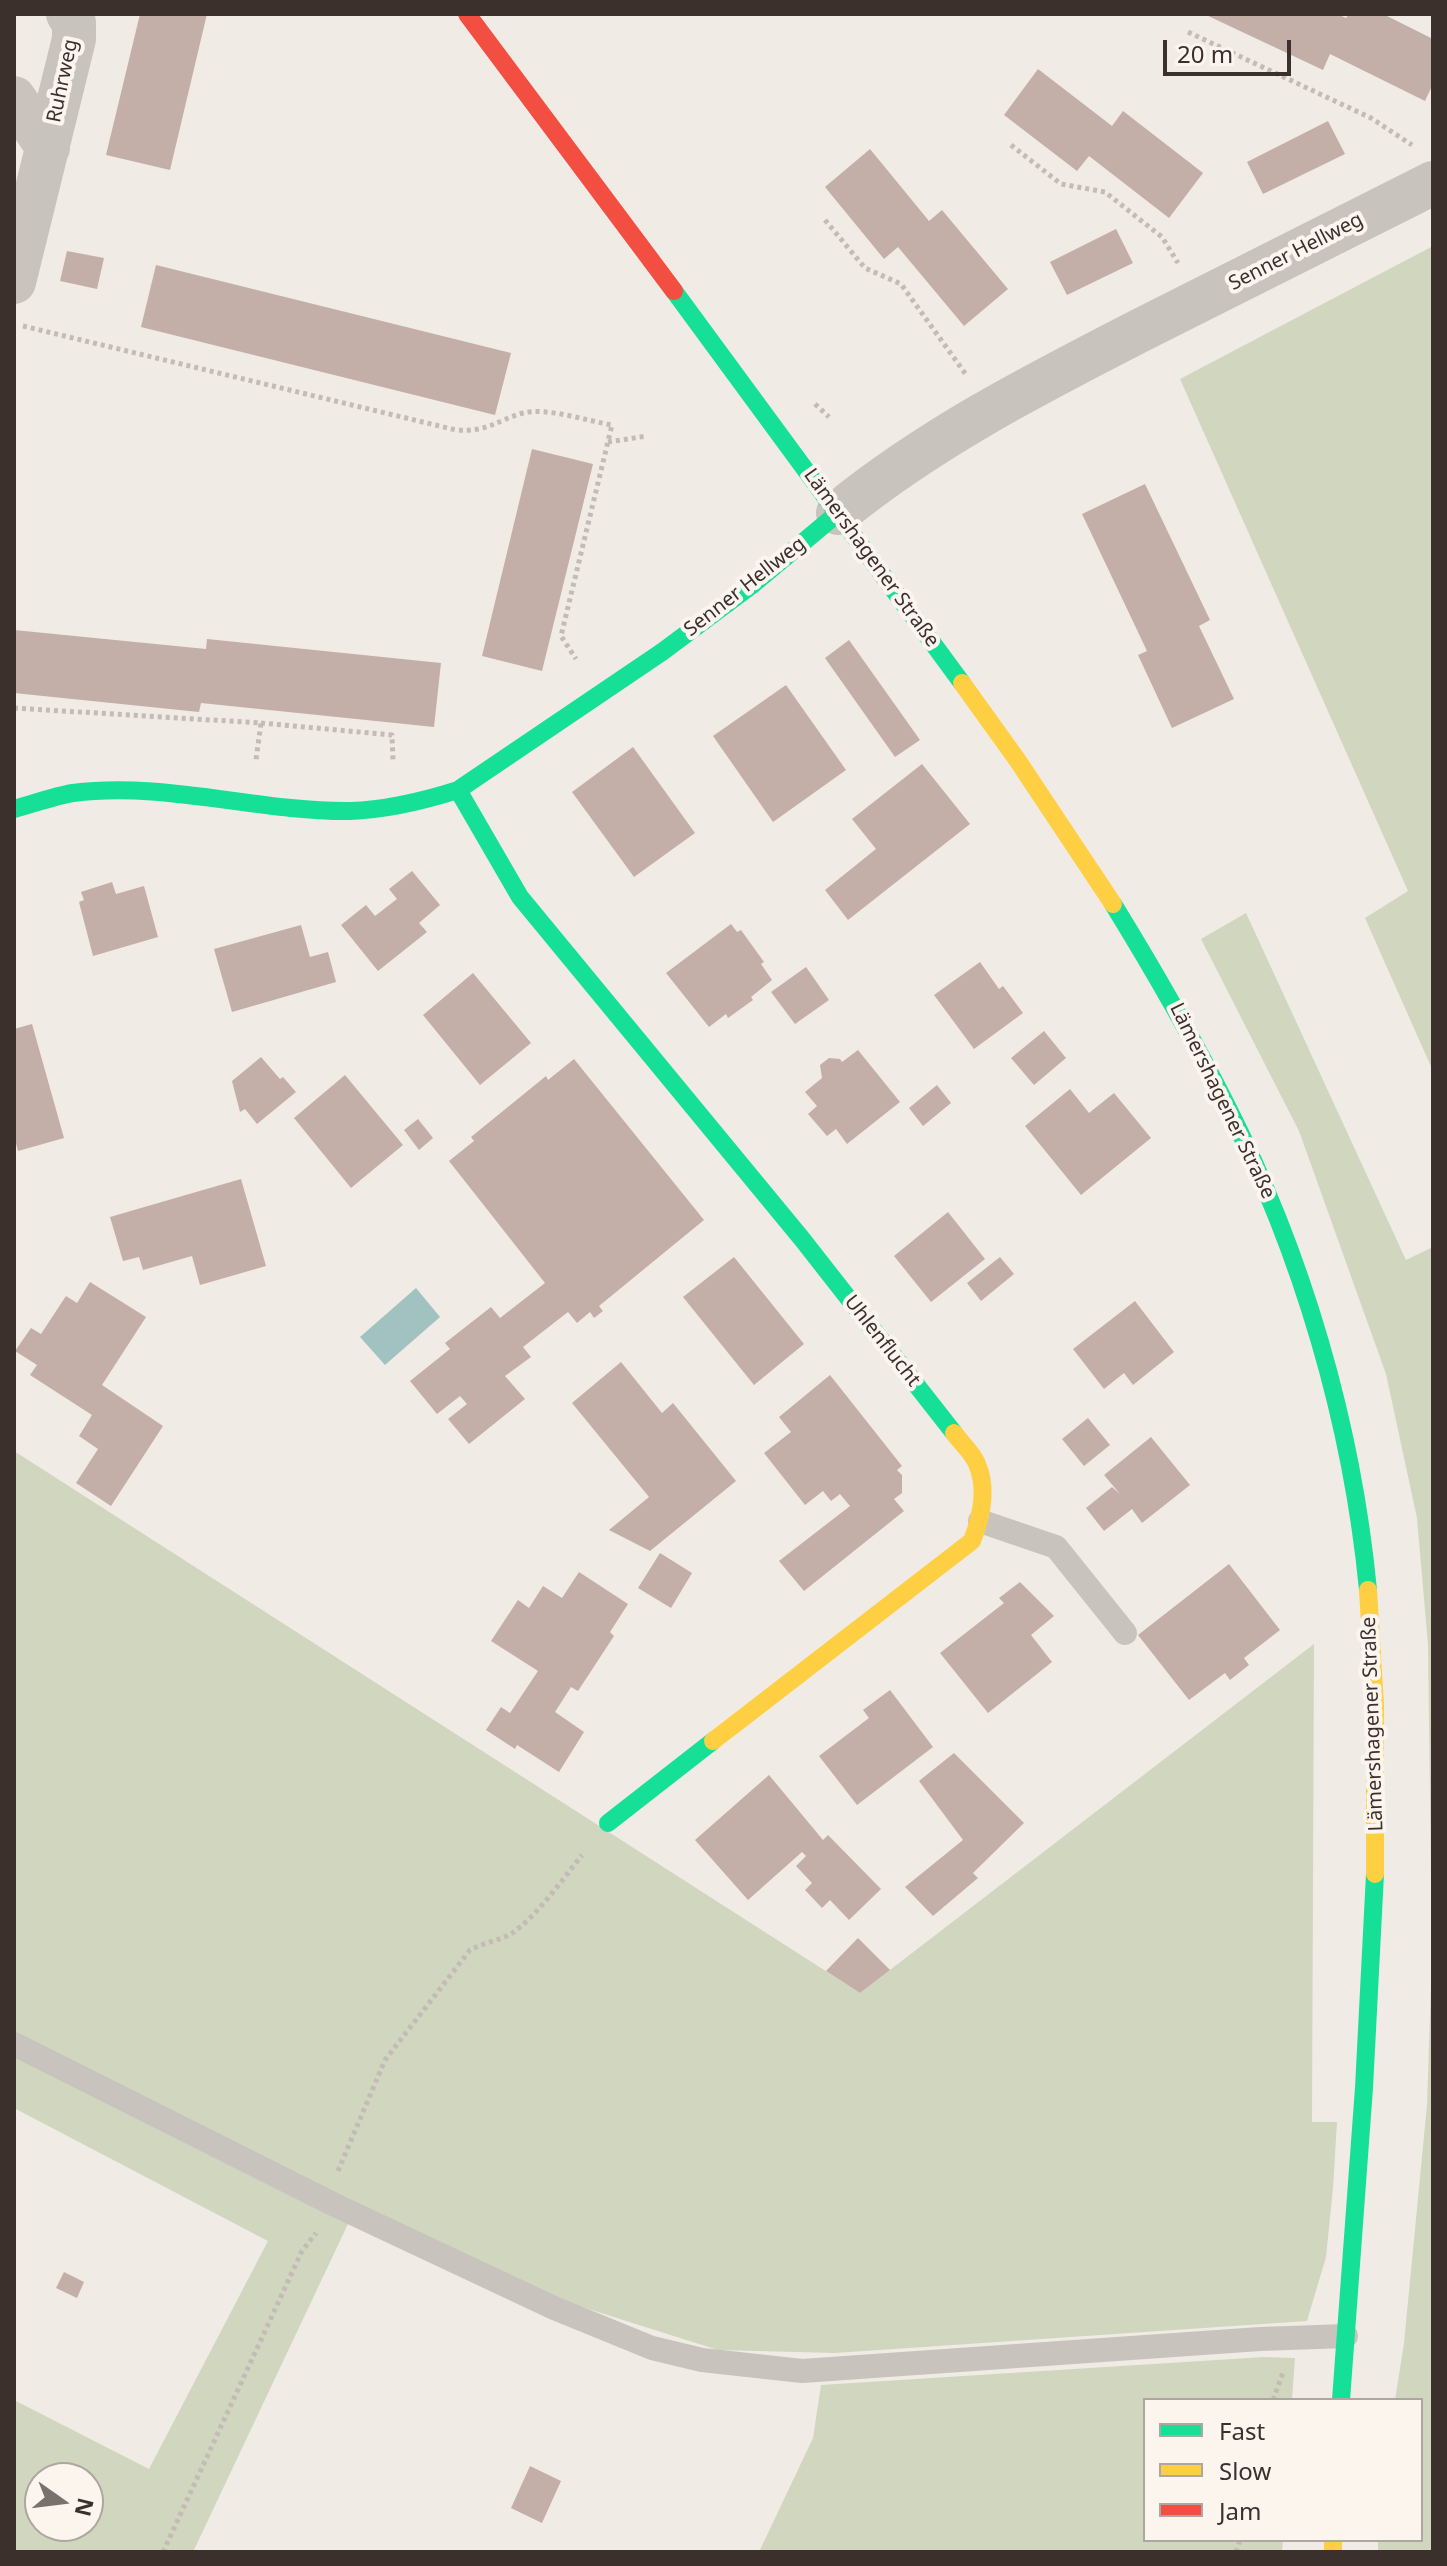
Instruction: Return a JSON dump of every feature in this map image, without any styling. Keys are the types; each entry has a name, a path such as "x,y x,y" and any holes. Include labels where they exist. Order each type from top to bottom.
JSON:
{"main road":[{"name":"Lämershagener Straße","path":"467,14 982,709 1102,883 1186,1022 1242,1132 1298,1270 1325,1354 1357,1500 1373,1655 1376,1732 1377,1875 1368,2042 1341,2398"},
{"name":"Senner Hellweg","path":"14,809 72,793 127,790 249,804 352,811 394,807 458,790 662,652 752,585 838,513"},
{"name":"Uhlenflucht","path":"458,790 520,897 802,1239 977,1463 983,1482 984,1501 980,1521"},
{"path":"608,1823 972,1541 980,1521"}],"street":[{"name":"Ruhrweg","path":"14,282 74,39 74,23 68,14"},
{"name":"Ruhrweg","path":"14,98 48,148"},
{"name":"Senner Hellweg","path":"838,513 916,453 1200,300 1425,166"}],"lane":[{"path":"980,1521 1056,1547 1125,1633"},
{"path":"14,2044 337,2206 554,2308 652,2348 702,2360 802,2371 1260,2339 1346,2336"}],"path":[{"path":"1188,32 1371,118 1425,166"},
{"path":"1011,145 1061,184 1105,192 1162,237 1200,300"},
{"path":"825,220 865,268 901,284 992,410"},
{"path":"14,323 456,430 486,429 525,412 544,412 612,425 561,636 578,662"},
{"path":"608,442 647,436"},
{"path":"14,708 261,723 392,735 394,807"},
{"path":"249,804 261,723"},
{"path":"163,2552 302,2251 337,2206 339,2165 385,2060 470,1950 509,1935 543,1902 608,1823"}],"green space":[{"path":"1433,246 1433,1071 1365,918 1408,891 1180,379"},
{"path":"1246,913 1406,1260 1433,1247 1433,2552 1378,2552 1378,2542 1423,2542 1423,2398 1395,2398 1404,2343 1427,2105 1432,1955 1428,1645 1417,1518 1386,1374 1299,1131 1201,939"},
{"path":"14,1451 860,1993 1314,1644 1312,2122 1337,2122 1326,2257 1307,2321 835,2353 718,2350 560,2300 356,2207 193,2552 14,2552 14,2400 149,2469 268,2241 14,2108"},
{"path":"1264,2357 1295,2358 1292,2398 1143,2398 1143,2542 1283,2542 1282,2552 759,2552 813,2438 821,2385"}],"water":[{"path":"416,1288 440,1317 385,1365 360,1337"}],"building":[{"path":"140,14 207,14 170,170 106,155"},
{"path":"1204,14 1337,14 1346,18 1349,14 1383,14 1433,39 1433,84 1425,101 1330,54 1323,70"},
{"path":"1038,69 1112,126 1123,111 1203,173 1169,218 1089,156 1077,171 1004,115"},
{"path":"1328,121 1345,154 1263,194 1247,162"},
{"path":"870,149 929,221 942,210 1008,289 964,326 898,247 884,259 825,187"},
{"path":"1116,229 1133,263 1067,295 1050,262"},
{"path":"67,251 104,258 97,289 60,281"},
{"path":"156,265 511,353 495,415 141,327"},
{"path":"532,449 593,464 542,671 482,656"},
{"path":"1145,484 1210,620 1199,626 1234,699 1172,728 1138,655 1147,651 1082,514"},
{"path":"14,630 206,649 207,639 441,663 434,727 201,703 199,712 14,693"},
{"path":"849,640 920,740 895,757 825,658"},
{"path":"786,685 846,770 773,822 713,736"},
{"path":"633,747 695,833 634,877 572,792"},
{"path":"922,764 970,824 848,920 825,890 876,849 852,819"},
{"path":"412,871 440,905 419,923 427,932 378,971 341,925 366,905 375,916 397,899 389,889"},
{"path":"112,882 116,894 144,886 158,937 93,956 79,902 84,900 81,892"},
{"path":"731,924 737,932 741,930 764,962 761,964 772,980 751,997 753,1000 709,1027 666,973"},
{"path":"301,925 310,957 328,952 336,982 232,1012 214,949"},
{"path":"980,962 999,989 1003,986 1023,1013 974,1049 934,995"},
{"path":"806,967 829,1000 795,1024 771,992"},
{"path":"473,973 531,1043 480,1085 423,1015"},
{"path":"32,1024 64,1138 18,1151 14,1136 14,1029"},
{"path":"1044,1031 1066,1058 1034,1085 1011,1058"},
{"path":"858,1050 900,1102 847,1144 836,1129 827,1136 808,1114 817,1106 805,1092 822,1078 820,1065 829,1058 842,1062"},
{"path":"261,1057 296,1092 257,1124 245,1109 240,1112 232,1081"},
{"path":"574,1059 704,1220 599,1306 603,1311 594,1318 590,1312 577,1323 568,1312 523,1347 531,1357 505,1376 525,1399 469,1444 448,1419 467,1404 460,1396 437,1414 410,1381 450,1349 445,1343 491,1307 500,1318 545,1283 449,1161 474,1141 471,1137 546,1076 548,1080"},
{"path":"345,1075 403,1145 351,1188 294,1118"},
{"path":"937,1085 951,1103 923,1126 909,1108"},
{"path":"1070,1089 1089,1113 1114,1093 1151,1138 1081,1195 1025,1126"},
{"path":"418,1119 433,1138 419,1150 404,1130"},
{"path":"241,1179 266,1266 200,1285 192,1256 143,1270 139,1257 123,1261 110,1217"},
{"path":"948,1212 985,1259 931,1302 894,1256"},
{"path":"734,1257 804,1344 754,1385 683,1297"},
{"path":"1000,1257 1014,1274 981,1301 967,1283"},
{"path":"90,1282 146,1317 102,1385 163,1426 111,1506 76,1483 98,1449 79,1436 92,1415 30,1375 37,1365 15,1351 31,1328 41,1334 66,1296 77,1303"},
{"path":"1135,1301 1174,1352 1133,1385 1124,1373 1104,1389 1073,1349"},
{"path":"621,1362 662,1413 673,1403 736,1481 650,1551 609,1530 649,1497 572,1403"},
{"path":"830,1375 902,1466 897,1470 902,1475 902,1493 894,1499 904,1511 804,1591 779,1561 850,1506 840,1494 831,1501 823,1491 805,1505 764,1453 791,1432 779,1417"},
{"path":"1088,1418 1110,1445 1084,1466 1062,1439"},
{"path":"1151,1437 1190,1485 1142,1523 1132,1509 1104,1531 1086,1508 1112,1487 1120,1494 1104,1475"},
{"path":"660,1553 692,1573 671,1608 638,1588"},
{"path":"1229,1564 1280,1630 1244,1658 1249,1665 1230,1680 1225,1673 1189,1700 1138,1635"},
{"path":"579,1572 628,1604 610,1632 614,1636 578,1691 571,1687 555,1712 584,1732 559,1772 517,1745 515,1749 486,1730 501,1707 510,1713 538,1671 491,1641 518,1600 529,1608 543,1586 562,1598"},
{"path":"1020,1582 1054,1616 1031,1635 1052,1662 988,1713 940,1653 1004,1603 999,1598"},
{"path":"890,1690 933,1747 857,1805 819,1756 869,1718 863,1710"},
{"path":"954,1753 1024,1823 973,1873 978,1878 933,1916 905,1887 963,1840 919,1781"},
{"path":"769,1775 823,1840 828,1835 881,1889 849,1920 830,1900 822,1908 805,1890 812,1883 796,1866 806,1856 802,1852 748,1900 695,1840"},
{"path":"858,1938 890,1970 860,1993 826,1971"},
{"path":"64,2272 84,2282 77,2298 56,2288"},
{"path":"530,2466 561,2481 542,2523 511,2508"}],"traffic: fast":[{"path":"674,291 962,683"},
{"path":"14,809 66,794 107,790 350,811 404,804 458,790 662,652 752,585 838,513"},
{"path":"458,790 520,897 802,1239 954,1433"},
{"path":"1113,904 1213,1078 1278,1219 1320,1340 1336,1402 1350,1465 1368,1590"},
{"path":"608,1823 713,1741"},
{"path":"1341,2398 1364,2088 1375,1874"}],"traffic: slow":[{"path":"962,683 1113,904"},
{"path":"713,1741 972,1541 980,1513 982,1483 975,1460 954,1433"},
{"path":"1368,1590 1375,1705 1375,1874"},
{"path":"1333,2542 1333,2552"}],"traffic: jam":[{"path":"467,14 674,291"}]}
